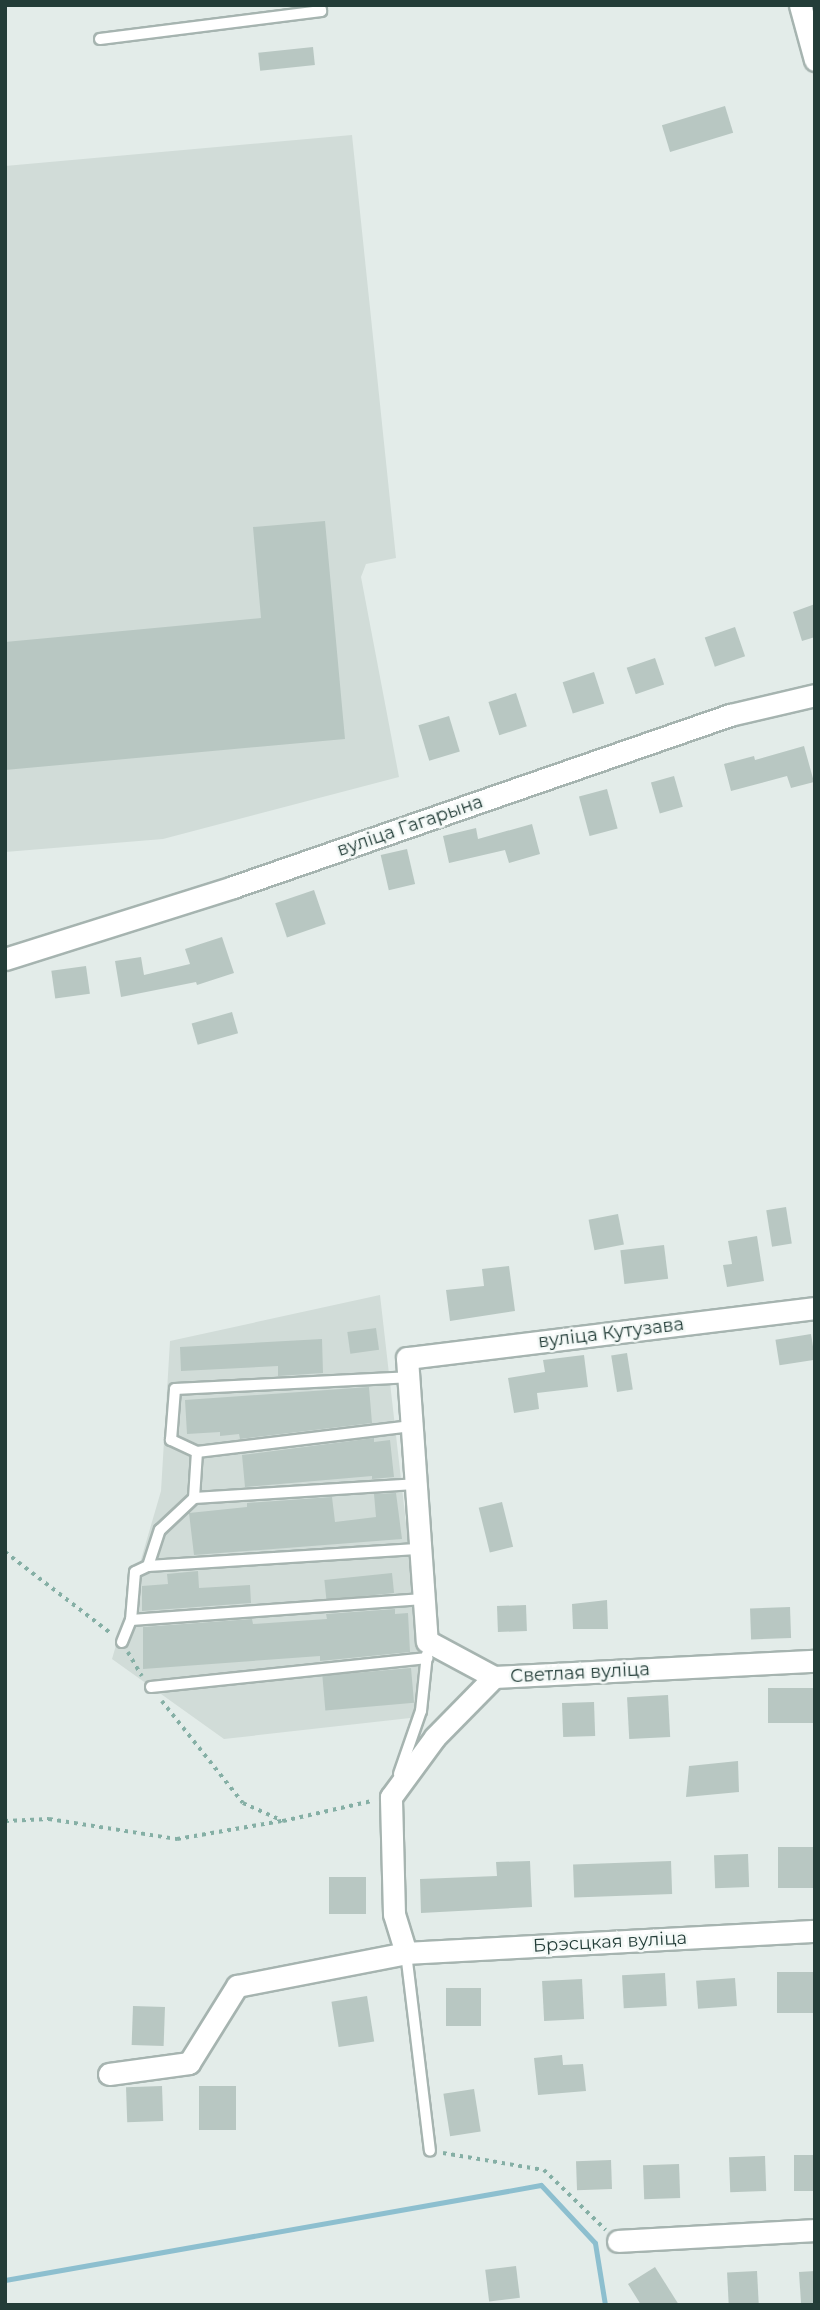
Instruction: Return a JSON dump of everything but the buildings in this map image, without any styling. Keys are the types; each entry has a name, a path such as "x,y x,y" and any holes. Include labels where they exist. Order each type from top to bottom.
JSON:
{"street":[{"path":"806,10 815,60"},
{"name":"вуліца Гагарына","path":"5,959 233,887 730,715 815,695"},
{"name":"вуліца Кутузава","path":"407,1368 815,1308"},
{"path":"407,1368 427,1649"},
{"name":"Светлая вуліца","path":"427,1649 495,1676 815,1661"},
{"path":"406,1953 394,1914 391,1797 435,1737 495,1676"},
{"name":"Брэсцкая вуліца","path":"109,2074 189,2063 237,1986 406,1953 815,1931"},
{"path":"618,2241 815,2230"}],"lane":[{"path":"100,39 321,11 320,5"},
{"path":"407,1368 175,1389 171,1440 197,1452 411,1426"},
{"path":"194,1498 197,1452"},
{"path":"148,1566 160,1530 194,1498 415,1484"},
{"path":"122,1642 131,1620 135,1572 148,1566 420,1549"},
{"path":"131,1620 424,1599"},
{"path":"151,1687 427,1649 421,1711 391,1797"},
{"path":"406,1953 430,2151"}],"path":[{"path":"5,1552 122,1642 151,1687 243,1802 283,1821"},
{"path":"5,1821 49,1819 177,1839 283,1821 391,1797"},
{"path":"430,2151 544,2170 618,2241"}],"shaded area":[{"path":"352,135 396,558 366,564 361,577 399,777 163,839 5,852 5,166"},
{"path":"380,1295 428,1716 224,1739 112,1659 161,1491 170,1341"}],"waterway":[{"path":"5,2280 541,2185 595,2243 605,2305"}]}
